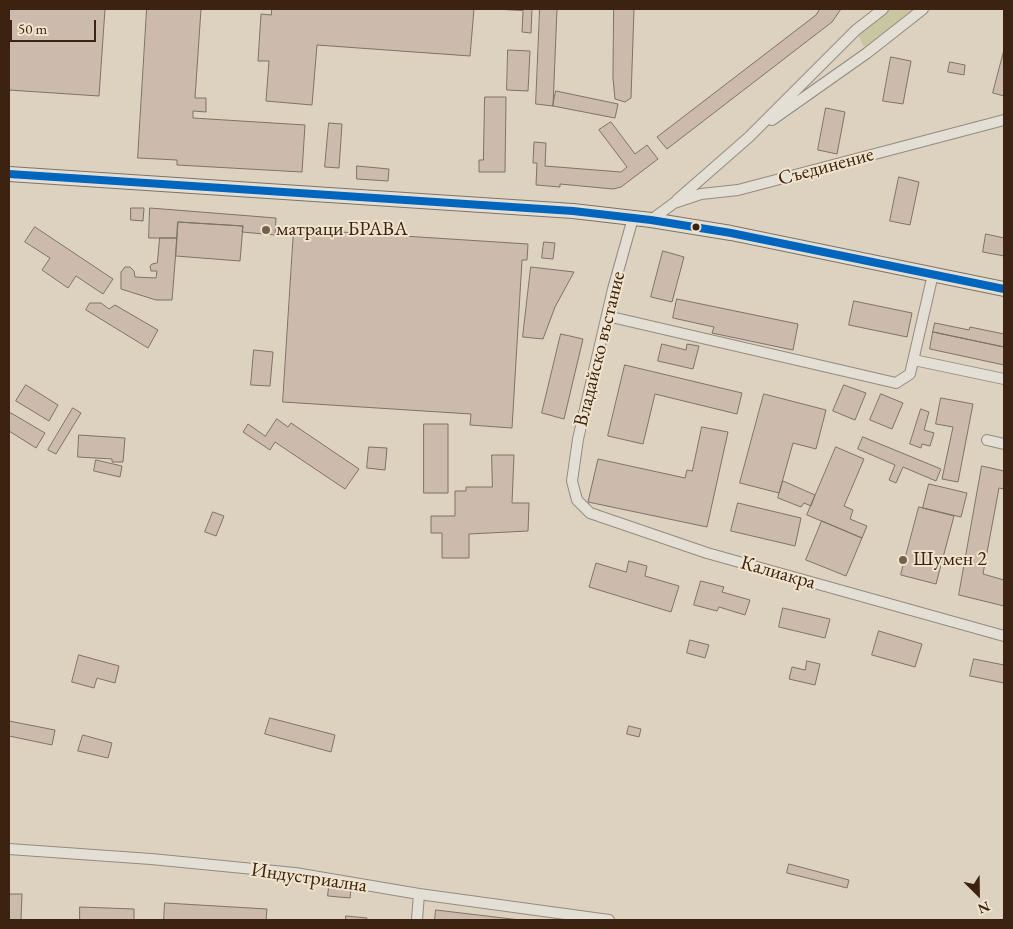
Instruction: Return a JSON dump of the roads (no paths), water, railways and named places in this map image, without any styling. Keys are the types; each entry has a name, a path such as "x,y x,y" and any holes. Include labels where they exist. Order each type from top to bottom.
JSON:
{"main road":[{"path":"9,174 564,210 651,220 731,233 1004,289"}],"street":[{"path":"674,203 749,137 856,30 883,9"},
{"path":"749,137 867,53 922,9"},
{"name":"Съединение","path":"651,220 674,203 701,194 738,190 1004,120"},
{"name":"Владайско въстание","path":"572,481 578,439 607,316 633,218"},
{"path":"607,316 896,383 910,374 932,274"},
{"path":"914,360 1004,379"},
{"path":"987,440 1004,444"},
{"name":"Калиакра","path":"572,481 577,500 590,513 707,553 1004,636"},
{"name":"Индустриална","path":"9,849 295,874 419,894 609,920"},
{"path":"417,920 419,894"}],"place":[{"name":"матраци БРАВА","path":"266,230"},
{"name":"Шумен 2","path":"903,560"}]}
